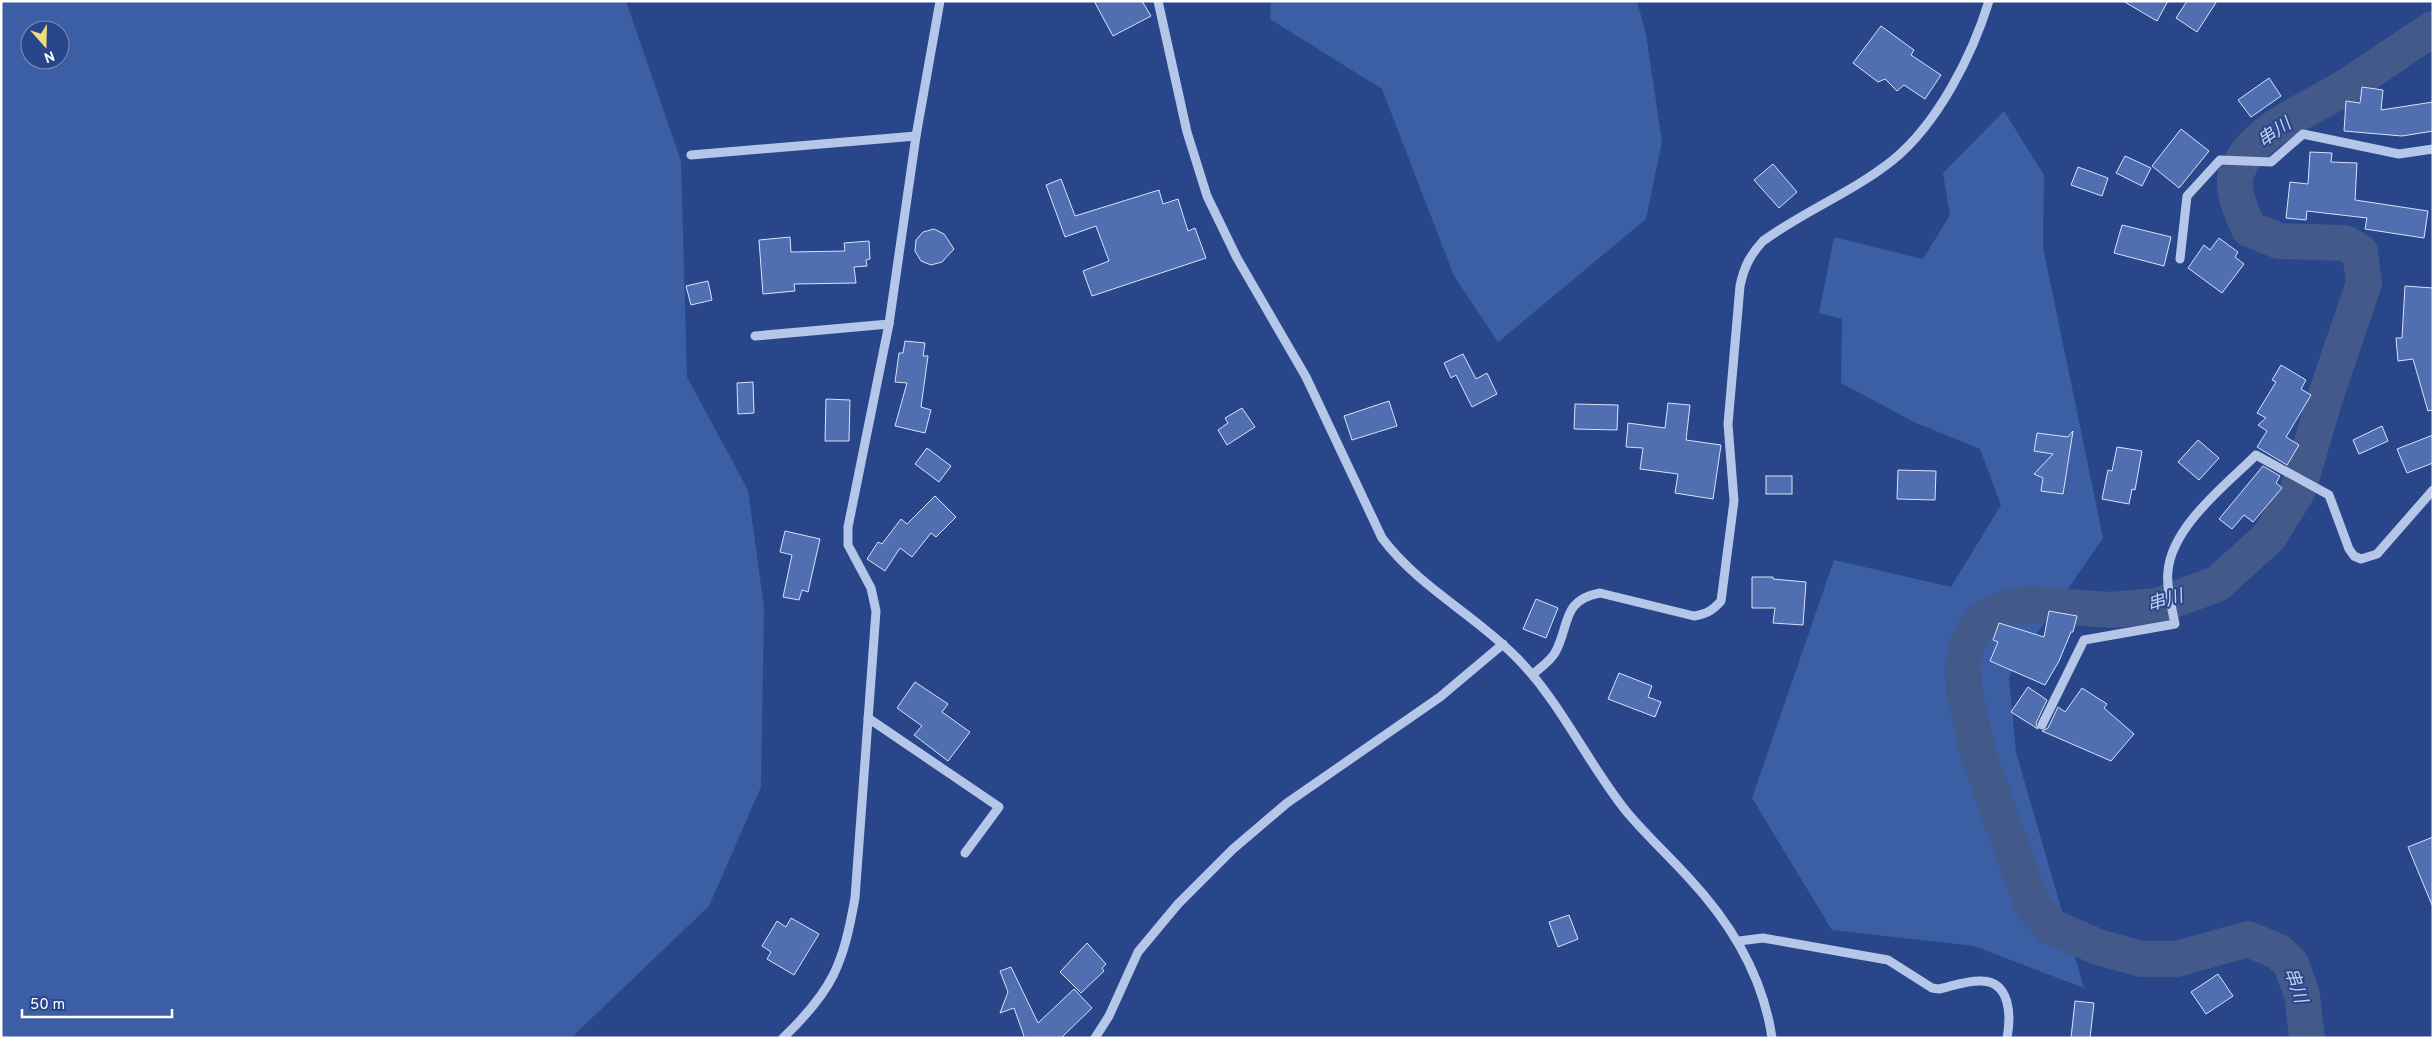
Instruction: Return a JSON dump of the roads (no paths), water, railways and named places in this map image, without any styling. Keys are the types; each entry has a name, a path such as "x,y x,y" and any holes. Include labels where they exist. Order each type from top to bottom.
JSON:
{"street":[{"path":"783,1038 824,993 838,967 848,940 855,898 875,605 871,588 848,545 848,527 889,324 916,136 940,1"},
{"path":"1158,1 1186,132 1207,196 1237,258 1306,377 1382,538 1399,562 1504,644 1533,674 1626,811 1713,904 1739,941 1758,982 1770,1022 1772,1038"},
{"path":"1533,674 1556,652 1570,610 1578,600 1589,595 1600,593 1694,616 1714,609 1721,601 1734,501 1728,424 1740,286 1744,268 1751,254 1763,241 1893,160 1922,131 1951,87 1978,34 1989,1"},
{"path":"2180,259 2187,196 2220,160 2271,162 2304,134 2399,154 2433,148"},
{"path":"691,155 916,136"},
{"path":"755,336 889,324"},
{"path":"2042,725 2084,640 2175,624 2168,571 2175,547 2187,524 2256,455 2329,495 2348,549 2354,556 2361,559 2377,554 2433,490"},
{"path":"1095,1038 1108,1016 1138,952 1178,904 1233,850 1288,803 1440,697 1504,644"},
{"path":"868,718 999,807 965,853"},
{"path":"1739,941 1762,938 1888,960 1932,988 1980,980 1992,982 2006,998 2010,1022 2006,1038"}],"waterway":[{"name":"串川","path":"2307,1038 2302,995 2291,964 2279,952 2248,939 2177,959 2141,959 2098,947 2050,926 2032,904 1978,754 1964,690 1963,664 1967,644 1982,619 2008,608 2029,604 2111,610 2157,606 2217,584 2269,537 2298,490 2325,398 2364,283 2360,252 2345,243 2279,241 2249,229 2240,208 2235,177 2245,156 2269,132 2344,88 2433,29"}]}
